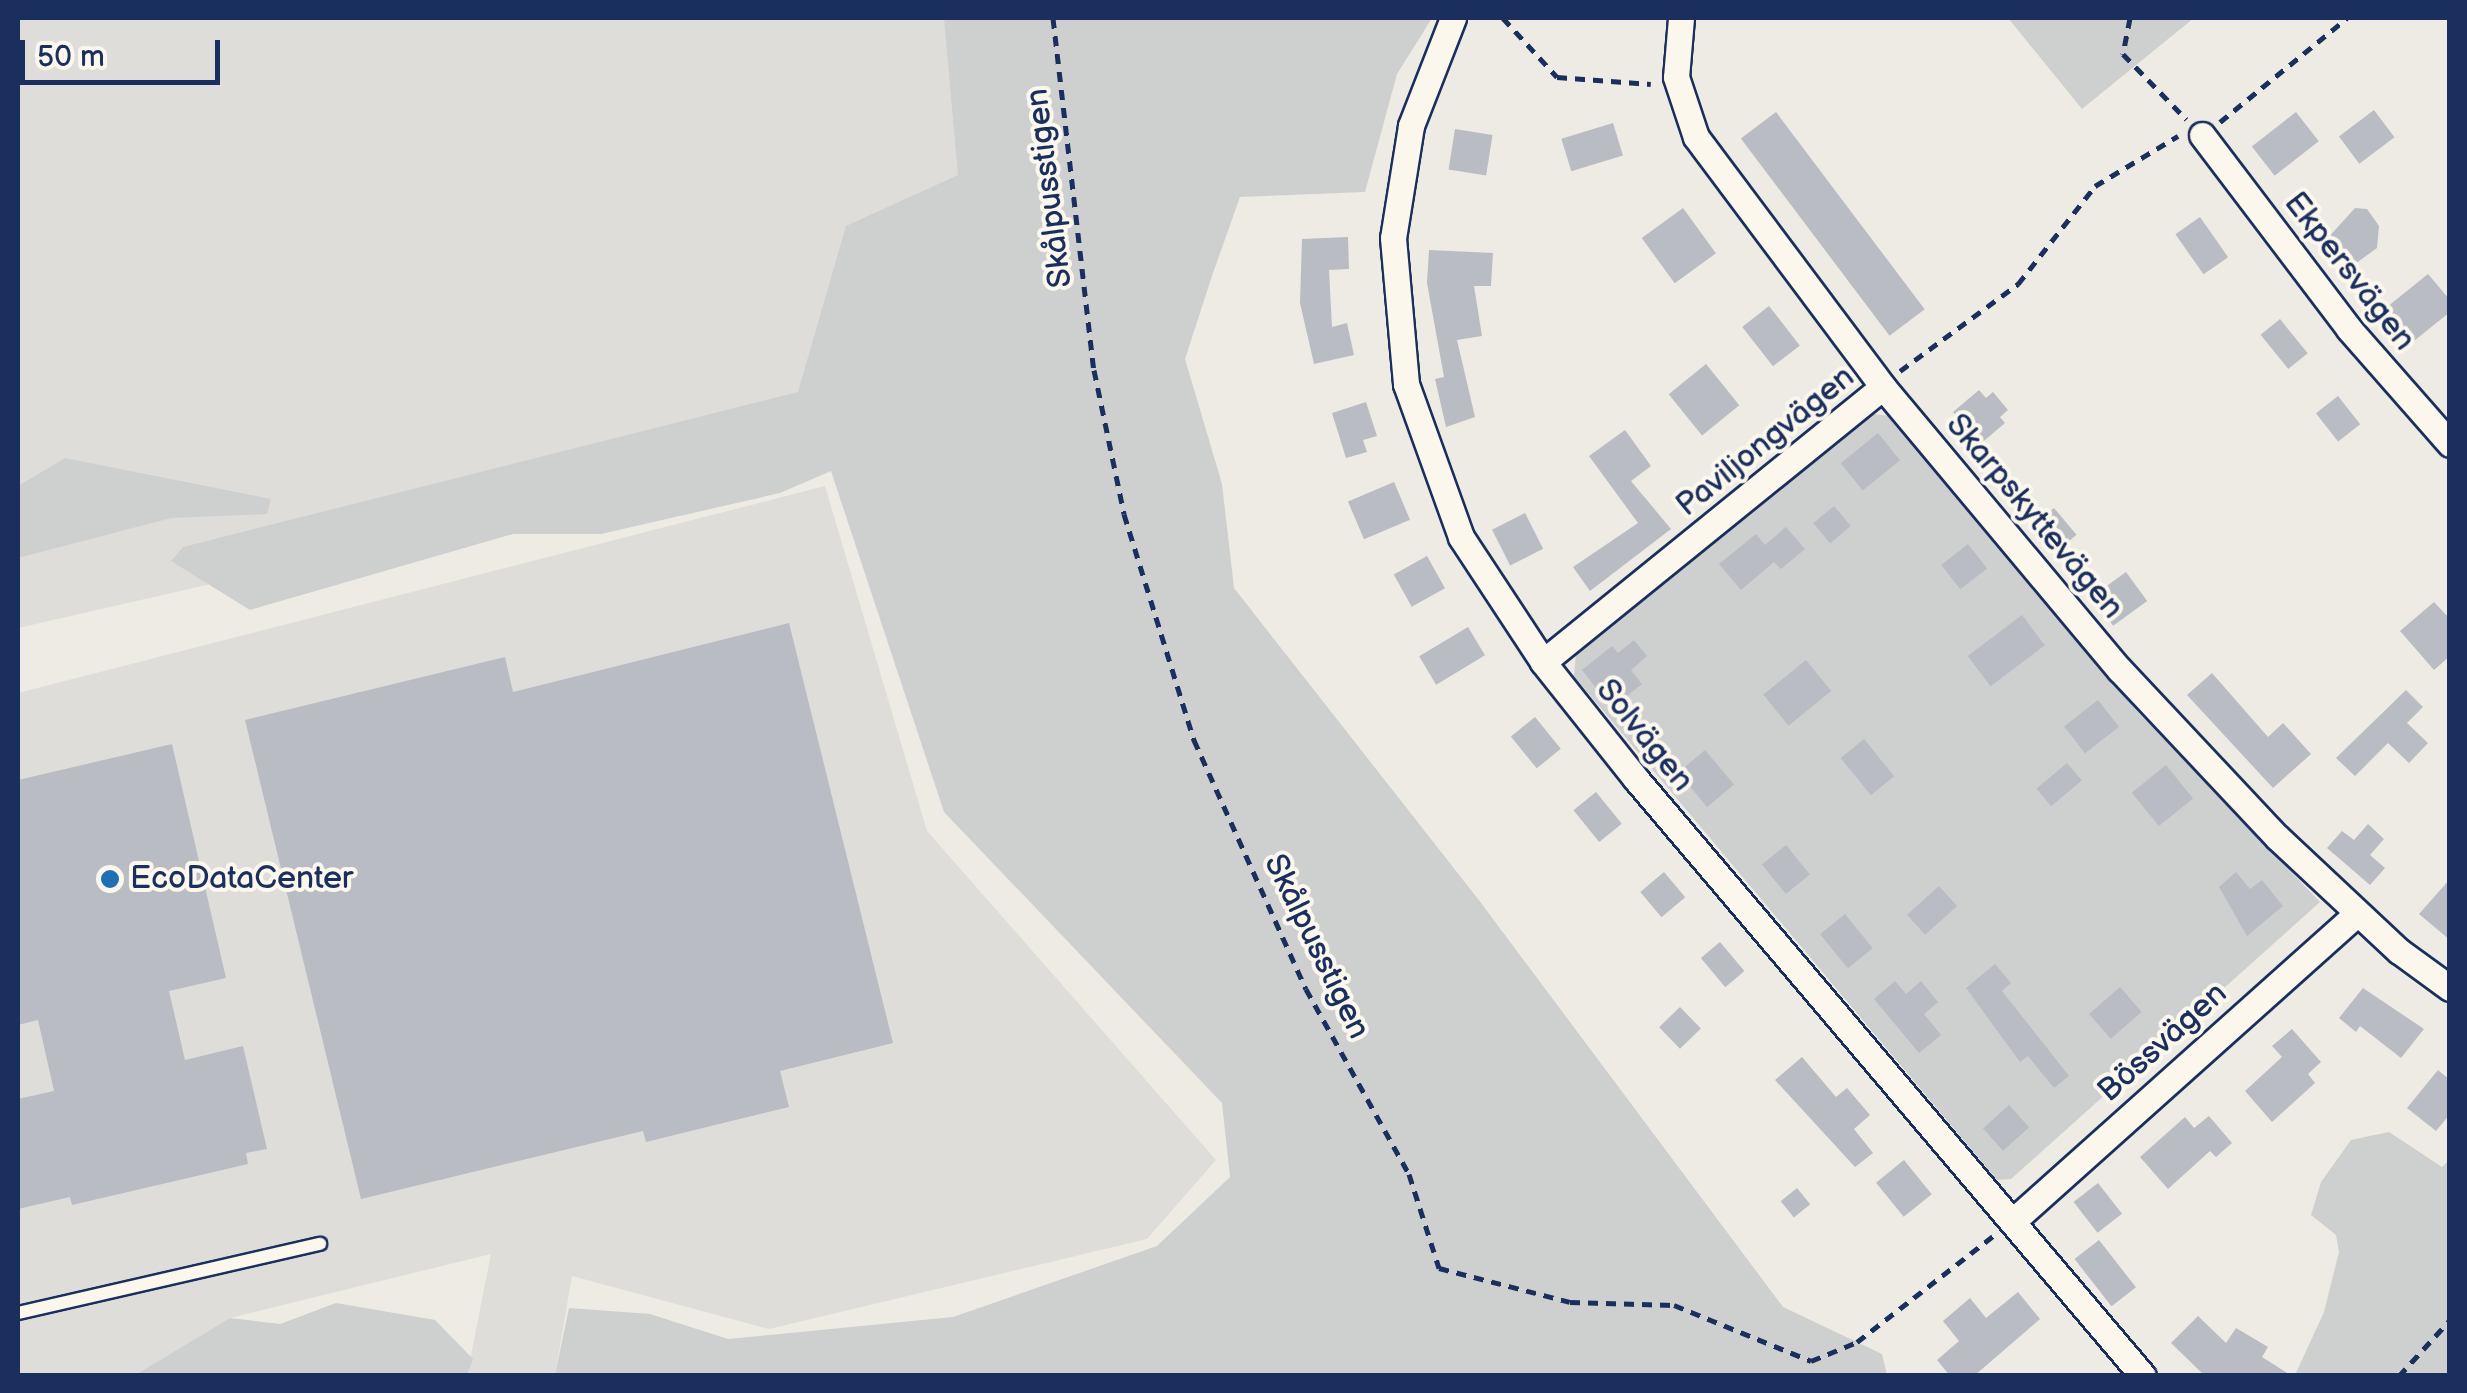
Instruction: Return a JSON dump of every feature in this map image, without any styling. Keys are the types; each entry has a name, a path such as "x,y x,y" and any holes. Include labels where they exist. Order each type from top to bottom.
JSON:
{"street":[{"name":"Solvägen","path":"1453,18 1411,126 1398,189 1399,351 1424,443 1460,537 1543,662 2143,1376"},
{"name":"Skarpskyttevägen","path":"1681,18 1678,86 1710,161 1883,387 2120,670 2357,913 2450,988"},
{"name":"Ekpersvägen","path":"2202,136 2349,328 2450,444"},
{"name":"Paviljongvägen","path":"1543,662 1883,387"},
{"name":"Bössvägen","path":"2012,1220 2357,913"}],"lane":[{"path":"18,1313 320,1244"}],"path":[{"name":"Skålpusstigen","path":"1053,18 1094,370 1124,514 1194,740 1306,988 1409,1174 1439,1268 1570,1302 1674,1305 1811,1361 1857,1342 2012,1220"},
{"path":"1503,18 1558,77 1678,86"},
{"path":"2130,18 2123,54 2202,136"},
{"path":"1909,365 2018,284 2095,186 2174,136 2202,136 2347,18"},
{"path":"2398,1376 2450,1320"}],"shaded area":[{"path":"18,18 979,18 1021,399 18,628"},
{"path":"944,18 1432,18 1397,74 1365,192 1240,197 1213,273 1185,359 1222,484 1234,588 1478,899 1783,1307 1882,1354 1887,1375 555,1375 569,1308 650,1314 728,1339 953,1317 1157,1246 1230,1177 1222,1103 944,812 831,471 780,493 601,534 513,534 250,610 171,561 183,547 798,392 846,226 958,175"},
{"path":"2008,18 2194,18 2082,109"},
{"path":"1872,414 1890,416 2137,711 2320,902 2011,1179 1997,1180 1574,676 1576,654"},
{"path":"65,458 271,499 267,514 171,518 18,558 18,486"},
{"path":"825,486 927,831 1216,1160 1147,1239 769,1329 572,1276 555,1375 467,1375 491,1254 230,1318 135,1375 18,1376 18,693"},
{"path":"2389,1132 2442,1167 2449,1160 2449,1375 2295,1375 2324,1312 2339,1252 2336,1235 2311,1215 2321,1182 2351,1140"},
{"path":"336,1303 435,1320 473,1359 467,1375 135,1375 230,1318 280,1324"}],"building":[{"path":"2374,110 2394,137 2359,164 2339,136"},
{"path":"1776,112 1925,309 1890,336 1741,138"},
{"path":"2296,112 2319,141 2275,176 2252,146"},
{"path":"1613,123 1623,156 1571,171 1561,139"},
{"path":"1455,129 1493,135 1486,175 1449,169"},
{"path":"1683,208 1716,253 1675,283 1642,238"},
{"path":"2355,208 2367,209 2379,226 2377,248 2348,269 2326,240"},
{"path":"2200,217 2228,257 2204,274 2175,234"},
{"path":"1348,237 1349,269 1329,270 1332,327 1347,323 1354,355 1314,364 1300,303 1302,239"},
{"path":"1429,250 1493,253 1491,286 1474,286 1482,336 1457,340 1475,417 1446,427 1435,379 1444,377 1427,283"},
{"path":"2428,274 2450,300 2450,312 2409,345 2382,311"},
{"path":"1769,306 1800,345 1773,366 1742,327"},
{"path":"2280,319 2308,353 2288,369 2261,335"},
{"path":"1706,364 1739,405 1702,435 1669,394"},
{"path":"1979,390 1986,398 1993,392 2008,410 2000,417 2005,423 1979,445 1953,412"},
{"path":"2338,396 2360,424 2338,442 2316,413"},
{"path":"1366,402 1377,436 1363,440 1367,452 1346,458 1332,413"},
{"path":"1625,430 1651,466 1631,481 1671,529 1590,591 1573,567 1638,523 1589,456"},
{"path":"1878,433 1900,460 1863,490 1841,463"},
{"path":"1394,482 1410,520 1364,539 1348,502"},
{"path":"1834,506 1851,526 1830,543 1813,523"},
{"path":"2054,508 2076,535 2055,553 2033,526"},
{"path":"1525,513 1543,549 1510,565 1492,530"},
{"path":"1786,527 1805,549 1781,569 1774,562 1741,590 1719,564 1756,534 1765,545"},
{"path":"1968,544 1987,568 1960,589 1941,565"},
{"path":"1427,556 1445,588 1412,607 1394,574"},
{"path":"2126,572 2147,601 2113,626 2092,597"},
{"path":"2434,602 2450,619 2450,656 2434,670 2400,631"},
{"path":"2022,615 2045,645 1991,686 1968,656"},
{"path":"789,623 893,1043 780,1071 789,1107 646,1142 643,1131 361,1199 245,720 505,657 513,692"},
{"path":"1468,627 1485,655 1436,685 1419,656"},
{"path":"1634,640 1647,656 1631,670 1642,684 1612,708 1582,670 1612,646 1618,653"},
{"path":"1806,660 1831,691 1788,726 1763,695"},
{"path":"2212,673 2268,737 2283,723 2311,754 2273,788 2187,695"},
{"path":"2406,690 2423,707 2407,723 2428,743 2409,763 2388,743 2355,776 2336,758"},
{"path":"2098,700 2119,727 2085,753 2064,726"},
{"path":"1535,717 1561,749 1537,768 1511,737"},
{"path":"1864,739 1894,776 1871,795 1841,758"},
{"name":"EcoDataCenter","path":"172,744 226,978 169,991 185,1060 243,1046 267,1149 246,1153 248,1164 72,1205 70,1197 18,1209 18,1099 54,1091 38,1020 18,1025 18,780"},
{"path":"1705,750 1734,784 1707,807 1678,772"},
{"path":"2067,763 2082,781 2051,806 2036,789"},
{"path":"2166,765 2193,798 2159,826 2132,793"},
{"path":"1596,792 1622,824 1599,842 1573,810"},
{"path":"2368,824 2384,839 2370,855 2385,868 2370,885 2327,848 2342,831 2354,840"},
{"path":"1786,845 1810,875 1786,894 1762,865"},
{"path":"1664,872 1685,897 1661,917 1640,892"},
{"path":"2236,872 2250,889 2262,880 2283,906 2247,936 2219,887"},
{"path":"2450,879 2450,940 2419,914"},
{"path":"1939,886 1957,906 1925,935 1907,915"},
{"path":"1845,914 1873,948 1848,968 1820,934"},
{"path":"1720,942 1744,971 1725,987 1701,958"},
{"path":"1995,964 2011,983 2002,991 2069,1076 2054,1088 2028,1056 2020,1062 1966,988"},
{"path":"1895,981 1906,994 1921,981 1938,1002 1924,1014 1941,1035 1919,1053 1874,999"},
{"path":"2120,987 2142,1012 2111,1039 2089,1014"},
{"path":"2363,988 2424,1029 2401,1058 2360,1026 2356,1032 2339,1018"},
{"path":"1680,1007 1701,1029 1680,1049 1659,1027"},
{"path":"2292,1029 2321,1062 2308,1074 2315,1083 2272,1122 2245,1091 2282,1057 2272,1046"},
{"path":"1802,1057 1836,1097 1847,1088 1870,1115 1854,1129 1873,1153 1855,1167 1775,1080"},
{"path":"2438,1070 2450,1080 2450,1114 2436,1131 2407,1108"},
{"path":"2009,1105 2029,1127 2003,1151 1983,1128"},
{"path":"2209,1116 2232,1143 2216,1157 2210,1151 2168,1189 2140,1157 2185,1117 2194,1128"},
{"path":"1904,1160 1932,1194 1904,1217 1876,1183"},
{"path":"2098,1183 2122,1214 2098,1233 2074,1202"},
{"path":"1797,1188 1810,1204 1794,1218 1781,1201"},
{"path":"2099,1240 2136,1287 2112,1306 2075,1259"},
{"path":"2018,1292 2040,1319 1974,1376 1950,1376 1937,1360 1959,1341 1943,1321 1970,1298 1986,1318"},
{"path":"2198,1316 2226,1343 2236,1328 2268,1347 2262,1357 2292,1376 2205,1376 2171,1343"}],"place":[{"name":"EcoDataCenter","path":"110,879"}]}
